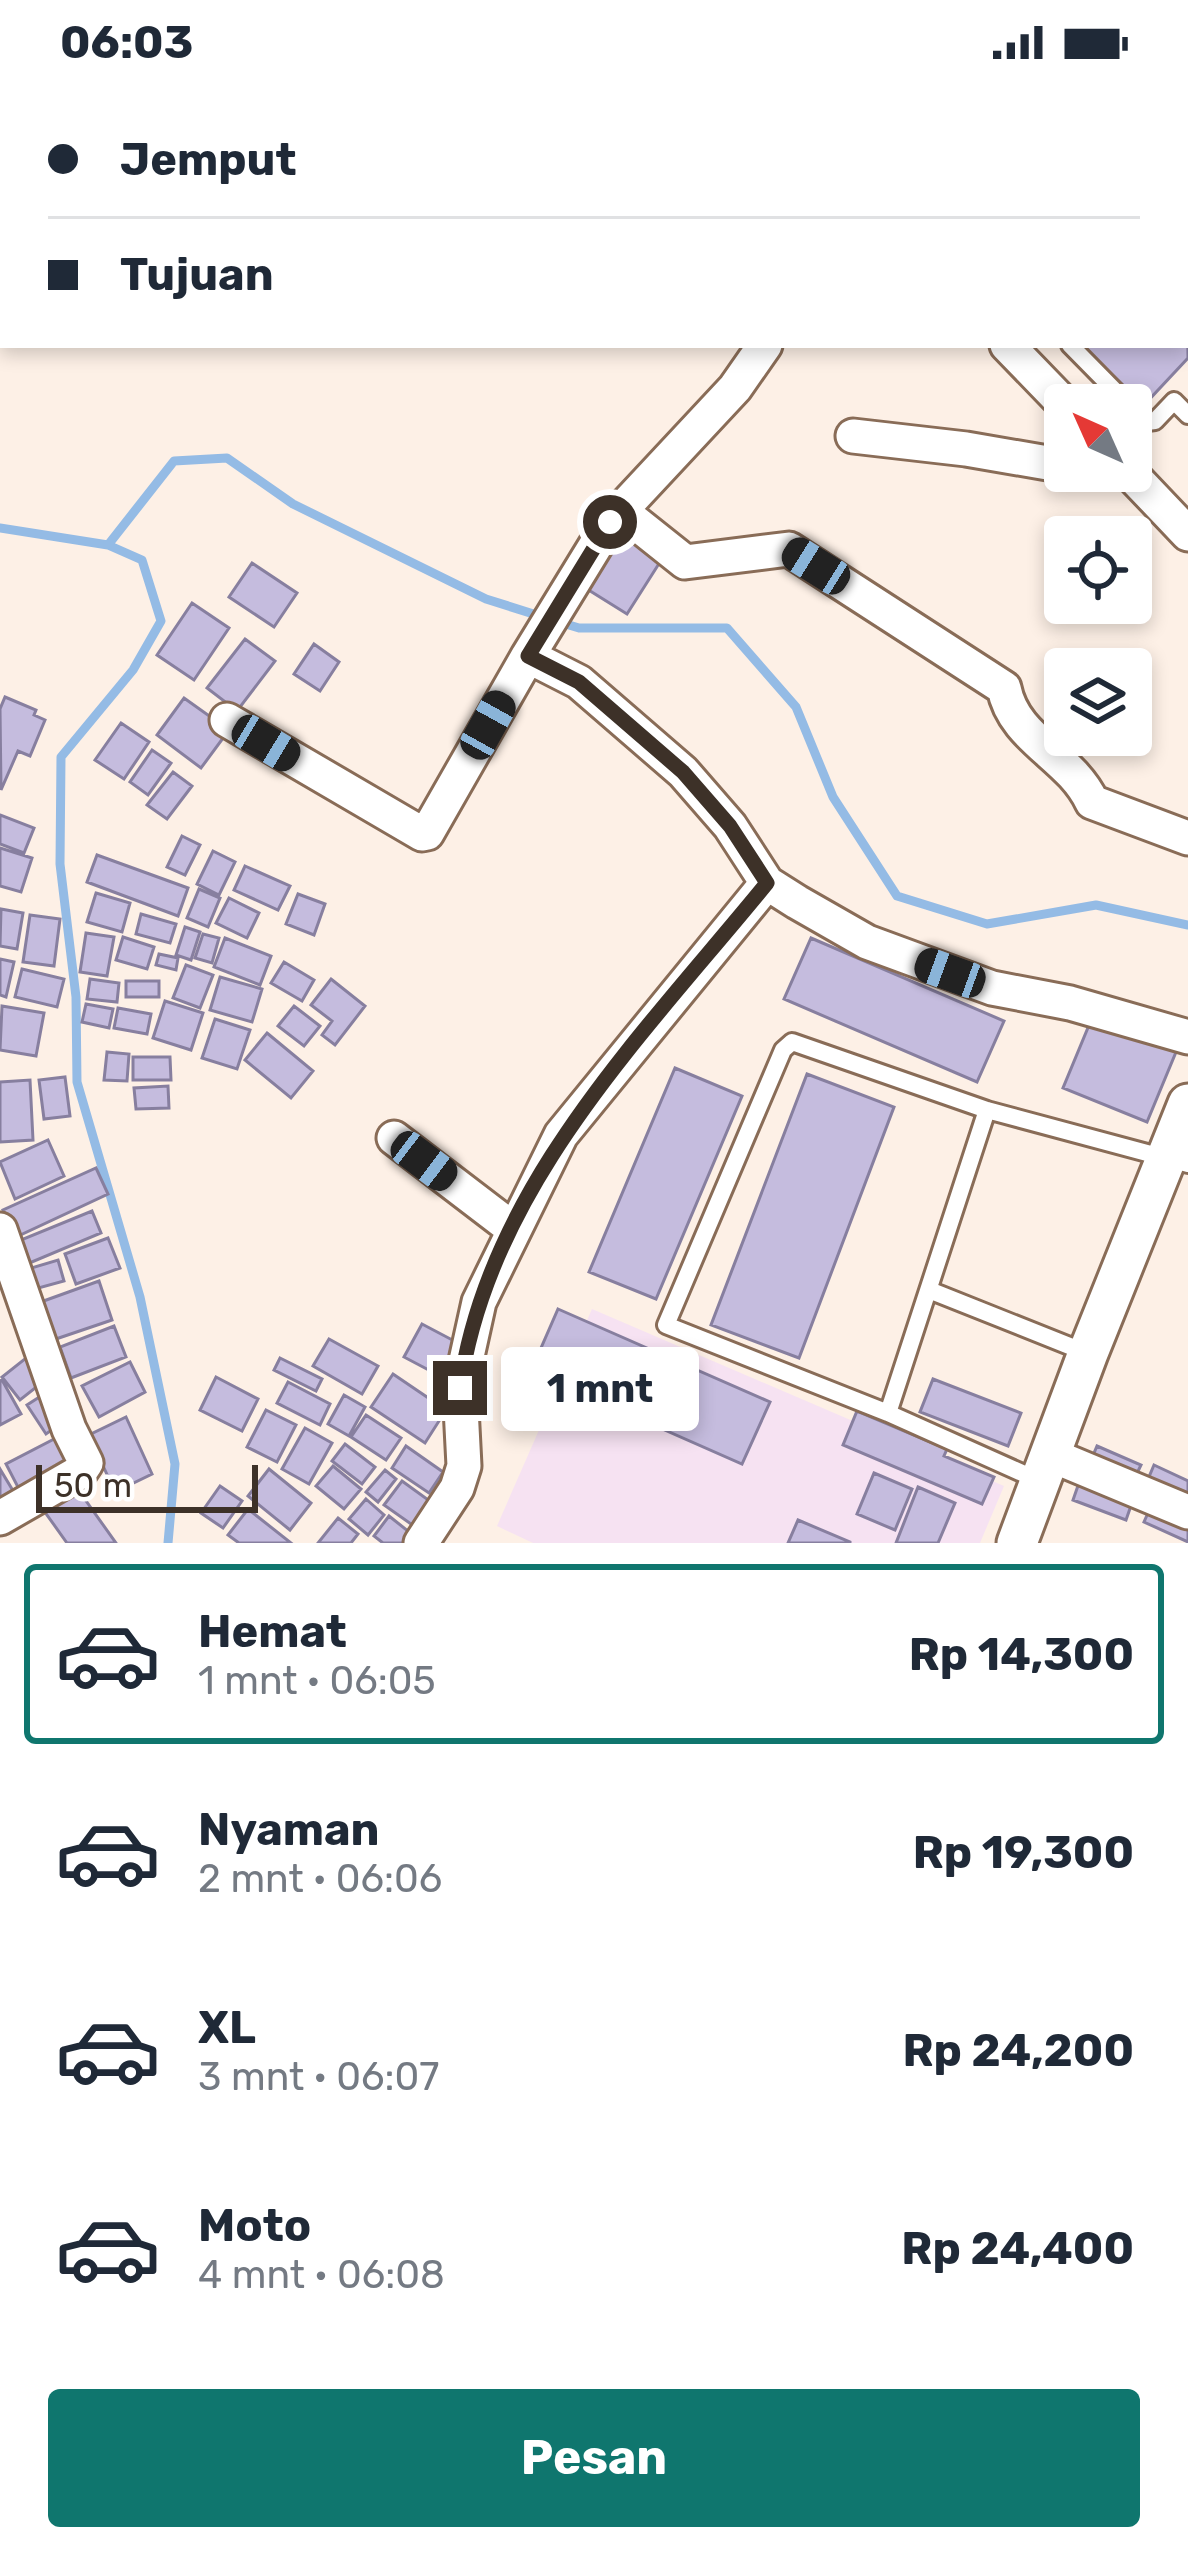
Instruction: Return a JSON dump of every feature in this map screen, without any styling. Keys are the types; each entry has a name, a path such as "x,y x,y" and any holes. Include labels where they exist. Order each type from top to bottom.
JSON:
{"street":[{"path":"227,720 425,834 543,631 621,511 735,388 764,348"},
{"path":"1010,348 1045,384"},
{"path":"853,436 1044,463"},
{"path":"1148,492 1188,534"},
{"path":"621,511 685,562 789,549 1004,688 1009,713 1084,784 1092,802 1188,838"},
{"path":"543,631 579,682 683,772 730,826 767,883 866,942 992,988 1070,1003 1188,1037"},
{"path":"421,1543 457,1488 464,1466 460,1388 465,1350 479,1302 513,1229 562,1136 767,883"},
{"path":"1017,1543 1088,1353 1178,1161 1188,1104"},
{"path":"394,1138 513,1229"},
{"path":"0,1230 69,1429 86,1463 80,1472 0,1518"},
{"path":"1046,1468 1188,1512"}],"lane":[{"path":"1073,348 1108,384"},
{"path":"1152,421 1174,401 1188,415"},
{"path":"1046,1468 888,1413 665,1322 792,1042 987,1110 1178,1161"},
{"path":"888,1413 987,1110"},
{"path":"929,1289 1088,1353"}],"shaded area":[{"path":"592,1309 1004,1486 980,1543 533,1543 497,1526"}],"building":[{"path":"1084,348 1188,348 1188,358 1152,396 1152,384 1122,384"},
{"path":"619,521 667,551 627,614 579,584"},
{"path":"252,563 297,593 274,627 229,597"},
{"path":"192,603 229,628 194,680 157,655"},
{"path":"245,639 275,661 237,711 207,688"},
{"path":"314,644 339,662 320,691 294,674"},
{"path":"5,697 36,710 34,715 45,720 30,756 18,751 1,790 0,709"},
{"path":"184,698 229,730 201,768 157,735"},
{"path":"121,723 149,742 124,779 95,760"},
{"path":"152,750 171,763 148,795 130,782"},
{"path":"173,772 192,786 167,819 147,805"},
{"path":"0,815 34,828 24,853 0,844"},
{"path":"182,836 200,845 185,875 167,867"},
{"path":"0,848 32,858 21,892 0,886"},
{"path":"213,851 235,862 219,895 197,884"},
{"path":"97,855 188,888 178,916 87,882"},
{"path":"245,866 290,886 278,910 234,890"},
{"path":"199,889 220,898 208,927 187,918"},
{"path":"96,893 130,903 122,932 87,922"},
{"path":"298,894 325,904 314,935 286,924"},
{"path":"229,898 259,913 247,938 216,923"},
{"path":"1,909 23,913 17,949 0,946"},
{"path":"141,914 176,924 170,943 136,934"},
{"path":"30,915 60,919 54,966 23,962"},
{"path":"185,927 200,932 191,960 176,955"},
{"path":"86,933 114,937 107,976 80,972"},
{"path":"203,934 219,938 212,963 195,958"},
{"path":"123,937 154,947 147,969 116,960"},
{"path":"225,938 271,956 260,985 214,967"},
{"path":"811,938 1004,1021 977,1082 784,999"},
{"path":"159,954 178,958 176,970 156,965"},
{"path":"0,959 14,962 6,997 0,995"},
{"path":"284,962 314,980 302,1001 271,983"},
{"path":"186,965 213,975 200,1008 173,998"},
{"path":"22,969 64,979 57,1007 15,997"},
{"path":"220,977 262,989 252,1022 210,1010"},
{"path":"90,979 119,983 117,1002 87,999"},
{"path":"331,979 365,1006 335,1045 322,1035 332,1021 311,1005"},
{"path":"126,981 159,981 159,997 126,997"},
{"path":"165,1001 203,1013 191,1050 153,1038"},
{"path":"86,1004 113,1009 109,1028 82,1022"},
{"path":"2,1006 44,1013 36,1056 0,1050"},
{"path":"294,1006 320,1026 304,1046 278,1026"},
{"path":"118,1008 151,1014 147,1034 114,1028"},
{"path":"1092,1018 1176,1052 1147,1122 1063,1088"},
{"path":"215,1019 250,1030 237,1069 202,1058"},
{"path":"267,1033 313,1071 291,1098 245,1060"},
{"path":"107,1052 129,1054 127,1081 104,1080"},
{"path":"133,1057 170,1057 171,1080 133,1080"},
{"path":"675,1068 742,1096 656,1299 589,1272"},
{"path":"807,1074 894,1107 799,1358 711,1325"},
{"path":"65,1077 70,1116 44,1119 39,1080"},
{"path":"30,1080 33,1140 0,1142 0,1082"},
{"path":"168,1086 169,1108 136,1109 134,1088"},
{"path":"48,1140 64,1176 15,1199 0,1162"},
{"path":"96,1168 108,1194 16,1237 3,1210"},
{"path":"92,1211 101,1233 20,1267 11,1244"},
{"path":"108,1238 120,1268 76,1284 65,1254"},
{"path":"58,1260 64,1281 24,1292 18,1272"},
{"path":"99,1281 112,1320 50,1341 38,1303"},
{"path":"558,1309 770,1402 742,1464 531,1371"},
{"path":"422,1324 460,1344 442,1377 404,1357"},
{"path":"114,1326 126,1357 71,1378 60,1347"},
{"path":"329,1339 378,1366 362,1394 313,1366"},
{"path":"26,1358 44,1381 20,1400 2,1377"},
{"path":"280,1358 322,1379 316,1391 274,1370"},
{"path":"130,1362 145,1392 99,1417 82,1386"},
{"path":"393,1374 446,1410 425,1443 371,1407"},
{"path":"216,1377 258,1399 242,1431 200,1410"},
{"path":"933,1379 1021,1413 1008,1446 920,1412"},
{"path":"0,1381 21,1414 0,1425"},
{"path":"288,1382 330,1404 320,1425 277,1403"},
{"path":"44,1394 63,1422 46,1434 27,1405"},
{"path":"344,1395 365,1407 349,1436 328,1424"},
{"path":"266,1410 296,1425 277,1462 247,1447"},
{"path":"857,1411 947,1449 944,1456 994,1477 982,1504 843,1445"},
{"path":"366,1415 401,1438 386,1460 351,1437"},
{"path":"126,1417 152,1474 115,1492 89,1435"},
{"path":"305,1428 332,1443 309,1484 282,1469"},
{"path":"58,1437 73,1466 21,1493 6,1464"},
{"path":"345,1444 375,1467 362,1484 332,1461"},
{"path":"406,1446 443,1472 429,1493 392,1468"},
{"path":"1097,1446 1141,1465 1132,1484 1089,1465"},
{"path":"1154,1465 1188,1481 1188,1503 1146,1484"},
{"path":"333,1466 361,1489 344,1509 316,1486"},
{"path":"0,1469 15,1494 0,1503"},
{"path":"269,1469 311,1503 290,1530 248,1496"},
{"path":"385,1470 396,1479 378,1502 366,1492"},
{"path":"874,1473 912,1489 895,1530 857,1514"},
{"path":"1081,1477 1134,1497 1126,1520 1073,1500"},
{"path":"402,1481 438,1507 421,1531 384,1505"},
{"path":"74,1484 116,1543 67,1543 42,1508"},
{"path":"220,1486 242,1501 223,1528 201,1513"},
{"path":"918,1487 955,1503 938,1543 896,1543"},
{"path":"366,1499 384,1515 368,1535 349,1519"},
{"path":"1152,1504 1188,1520 1188,1542 1144,1522"},
{"path":"248,1509 291,1543 239,1543 228,1535"},
{"path":"389,1516 418,1539 415,1543 383,1543 374,1536"},
{"path":"338,1518 358,1534 351,1543 318,1543"},
{"path":"798,1520 850,1542 850,1543 788,1543"}],"waterway":[{"path":"0,528 108,545 174,461 227,458 293,504 486,599 543,617"},
{"path":"108,545 142,560 161,621 133,670 61,757 60,864 76,997 77,1082 140,1297 175,1464 168,1543"},
{"path":"559,622 579,628 727,628 796,707 833,797 897,896 987,924 1096,905 1188,925"}],"route":[{"path":"460,1388 479,1302 562,1136 767,883 730,826 683,772 579,682 528,656 610,522"}]}
